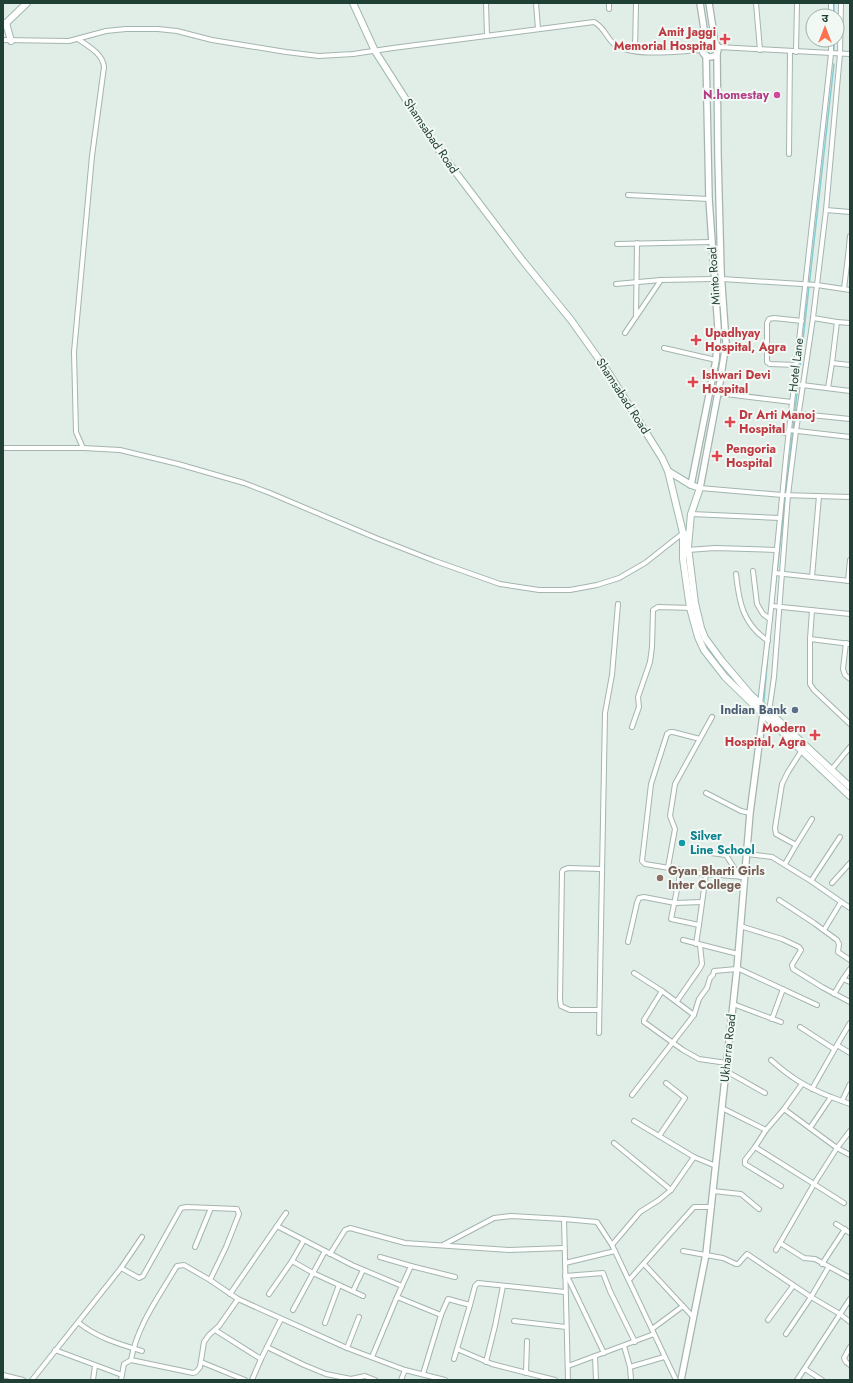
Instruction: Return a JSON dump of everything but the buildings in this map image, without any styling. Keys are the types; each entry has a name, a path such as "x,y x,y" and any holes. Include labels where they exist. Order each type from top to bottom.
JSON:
{"main road":[{"path":"11,41 5,25 27,3"},
{"name":"Shamsabad Road","path":"353,3 375,51 435,145 523,261 571,320 608,372 662,458 668,471 686,533 693,608 705,638 735,677 760,704 766,715 832,769 850,787"},
{"path":"668,471 691,485 700,488"},
{"name":"Minto Road","path":"686,533 700,488"},
{"name":"Shamsabad Road","path":"686,533 683,559 698,637 704,650 712,662 850,796"}],"street":[{"path":"486,3 487,36"},
{"path":"536,3 538,29"},
{"path":"609,3 609,9"},
{"path":"635,51 636,3"},
{"path":"700,3 706,42 702,47 704,53"},
{"name":"Minto Road","path":"700,488 726,343 722,279 716,48 709,3"},
{"path":"756,3 760,50"},
{"path":"796,52 797,3"},
{"path":"766,715 774,677 776,607 786,495 813,318 826,210 840,54 841,3"},
{"path":"3,40 60,42 78,39 106,31 126,29 158,29 178,31 219,42 319,56 375,51 594,22 599,24 614,43 626,50 704,53 712,56 716,48"},
{"path":"78,39 102,59 104,67 92,156 74,352 76,432 83,448"},
{"path":"706,42 709,41 716,48 850,54"},
{"name":"Hotel Lane","path":"760,704 770,619 776,607 779,574 777,550 780,518 786,495 790,413 802,321 831,48"},
{"path":"788,154 790,52"},
{"name":"Minto Road","path":"691,485 716,360 718,328 713,279 704,53"},
{"path":"628,195 709,199"},
{"path":"826,210 850,212"},
{"path":"844,289 849,256 850,236"},
{"path":"617,244 712,242"},
{"path":"636,317 637,243"},
{"path":"616,284 661,280 713,279"},
{"path":"722,279 806,284 850,290"},
{"path":"625,333 661,280"},
{"path":"796,365 770,364 767,362 767,323 769,319 774,318 802,321"},
{"path":"813,318 850,323"},
{"path":"828,388 837,322"},
{"path":"664,348 716,360"},
{"path":"832,363 850,365"},
{"path":"794,384 850,390"},
{"path":"717,393 792,402"},
{"path":"790,413 850,419"},
{"path":"742,427 850,437"},
{"path":"3,448 83,448 120,450 178,464 238,481 277,495 376,538 500,584 539,590 570,590 597,585 619,578 645,563 686,533"},
{"path":"700,488 786,495 850,497"},
{"path":"812,577 819,496"},
{"path":"691,514 780,518"},
{"path":"688,550 715,548 777,550"},
{"path":"779,574 849,581 850,560"},
{"path":"753,571 757,604 763,614 770,619"},
{"path":"736,574 743,613 750,626 768,641"},
{"path":"599,1032 605,713 612,680 618,604"},
{"path":"632,727 639,707 638,697 650,662 653,610 658,607 693,608"},
{"path":"776,607 850,614"},
{"path":"812,610 810,681 812,687 850,724"},
{"path":"810,639 848,644 843,669 845,675 850,679"},
{"name":"Ukharra Road","path":"681,1380 706,1254 737,969 742,877 747,854 750,813 766,715"},
{"path":"668,867 675,829 670,816 674,788 677,779 712,717"},
{"path":"700,739 673,732 668,733 651,784 642,861 645,864 681,870 742,877"},
{"path":"832,769 850,747"},
{"path":"796,845 776,834 775,828 782,784 802,750"},
{"path":"706,793 742,811 750,813"},
{"path":"785,864 812,819"},
{"path":"811,880 840,837"},
{"path":"695,851 726,855 742,877"},
{"path":"747,854 761,854 772,857 811,880 848,907 850,902"},
{"path":"832,883 850,863"},
{"path":"599,1010 566,1010 561,1006 560,999 562,872 568,868 601,869"},
{"path":"681,870 671,920 699,925"},
{"path":"677,1001 702,964 698,945 699,925 706,874"},
{"path":"628,942 639,898 644,897 675,903 702,902"},
{"path":"779,900 838,941 837,950 839,954 850,960"},
{"path":"824,930 841,902"},
{"path":"740,926 782,939 799,947 801,950 792,965 793,969 850,1002"},
{"path":"683,940 738,954"},
{"path":"632,1095 694,1015 699,999 707,988 714,971 737,969 817,1005"},
{"path":"834,994 850,969"},
{"path":"634,973 677,1001 694,1015"},
{"path":"844,979 850,982"},
{"path":"772,1019 783,989"},
{"path":"662,991 644,1021 683,1050 702,1060 727,1063"},
{"path":"733,1004 781,1022"},
{"path":"812,1089 850,1023"},
{"path":"800,1027 834,1049"},
{"path":"837,1045 850,1053"},
{"path":"771,1060 785,1073 802,1084 850,1104"},
{"path":"726,1070 765,1093"},
{"path":"659,1136 685,1098 666,1083"},
{"path":"781,1186 745,1164 745,1160 802,1084"},
{"path":"842,1101 850,1084"},
{"path":"810,1128 831,1097"},
{"path":"722,1108 766,1130"},
{"path":"784,1109 837,1148 850,1155"},
{"path":"634,1121 694,1157 716,1166"},
{"path":"776,1250 814,1184 837,1148 849,1133"},
{"path":"614,1143 671,1190"},
{"path":"754,1147 844,1203"},
{"path":"612,1245 640,1212 671,1190 694,1157"},
{"path":"714,1191 741,1194 759,1209"},
{"path":"629,1280 694,1207 712,1206"},
{"path":"121,1268 136,1277 142,1277 179,1210 187,1207 237,1209 239,1214 210,1280"},
{"path":"195,1247 211,1208"},
{"path":"230,1294 286,1213"},
{"path":"444,1245 494,1218 511,1216 597,1222 612,1245 676,1380"},
{"path":"564,1219 568,1380"},
{"path":"836,1224 850,1233"},
{"path":"277,1226 363,1270 402,1286"},
{"path":"330,1254 345,1230 348,1228 401,1242 509,1250 564,1248"},
{"path":"822,1264 845,1229"},
{"path":"32,1380 55,1350 79,1323 121,1268 142,1237"},
{"path":"269,1294 292,1261 304,1240"},
{"path":"780,1243 804,1258 815,1259 828,1268 850,1278"},
{"path":"293,1310 325,1251"},
{"path":"565,1263 615,1251"},
{"path":"683,1251 706,1254 737,1264 747,1254 793,1286 840,1314 850,1322"},
{"path":"380,1257 455,1277"},
{"path":"292,1261 313,1273 363,1296"},
{"path":"644,1264 694,1318"},
{"path":"131,1360 133,1348 144,1321 177,1266 184,1265 238,1299 281,1319 372,1358 405,1370 445,1380"},
{"path":"372,1358 411,1266"},
{"path":"786,1334 811,1297 828,1268"},
{"path":"353,1291 363,1270"},
{"path":"566,1276 602,1273 635,1342"},
{"path":"566,1276 604,1353"},
{"path":"454,1359 475,1286 478,1282 565,1292"},
{"path":"325,1323 339,1285"},
{"path":"486,1362 503,1286"},
{"path":"768,1320 793,1286"},
{"path":"397,1297 441,1315"},
{"path":"55,1350 121,1378 124,1364 131,1360 193,1373 199,1370 204,1342 238,1299"},
{"path":"423,1374 441,1315 448,1299 470,1305"},
{"path":"797,1380 850,1299"},
{"path":"652,1329 683,1306"},
{"path":"347,1348 359,1317"},
{"path":"252,1380 260,1359 281,1319"},
{"path":"514,1321 566,1327"},
{"path":"79,1323 98,1336 142,1351"},
{"path":"215,1330 260,1359"},
{"path":"568,1366 654,1334"},
{"path":"526,1373 527,1341"},
{"path":"624,1346 630,1367 631,1380"},
{"path":"267,1347 326,1374 351,1379 365,1376 376,1380"},
{"path":"850,1348 844,1358 850,1365"},
{"path":"457,1349 486,1362 555,1380"},
{"path":"595,1356 596,1380"},
{"path":"630,1367 664,1357"},
{"path":"200,1362 245,1380"},
{"path":"93,1380 95,1366"},
{"path":"805,1369 822,1380"},
{"path":"401,1380 405,1370"},
{"path":"324,1380 326,1374"},
{"path":"3,1375 23,1380"}],"waterway":[{"path":"834,3 834,8"},
{"path":"775,589 834,64"},
{"path":"764,701 769,641"}],"place":[{"name":"Amit Jaggi Memorial Hospital","path":"725,39"},
{"name":"N.homestay","path":"777,95"},
{"name":"Upadhyay Hospital, Agra","path":"696,340"},
{"name":"Ishwari Devi Hospital","path":"693,382"},
{"name":"Dr Arti Manoj Hospital","path":"730,422"},
{"name":"Pengoria Hospital","path":"717,456"},
{"name":"Indian Bank","path":"795,710"},
{"name":"Modern Hospital, Agra","path":"815,735"},
{"name":"Silver Line School","path":"682,843"},
{"name":"Gyan Bharti Girls Inter College","path":"660,878"}]}
